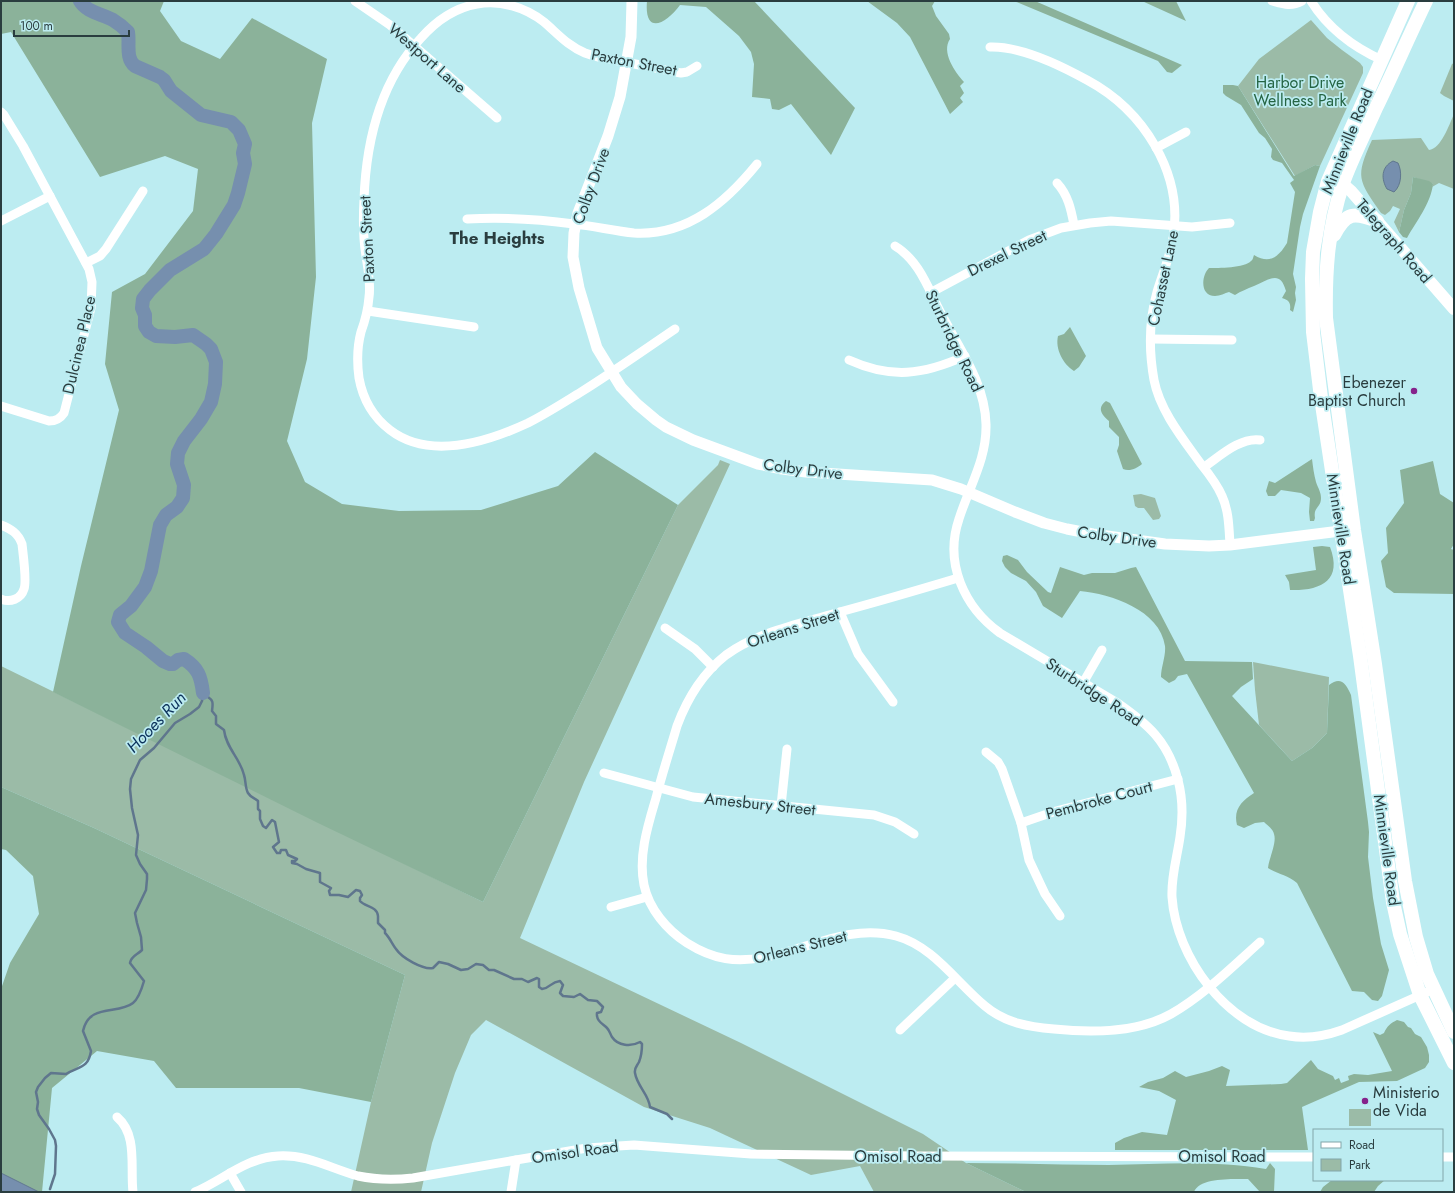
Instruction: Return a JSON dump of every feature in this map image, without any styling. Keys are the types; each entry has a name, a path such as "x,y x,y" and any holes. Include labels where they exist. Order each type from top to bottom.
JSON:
{"main road":[{"name":"Minnieville Road","path":"1408,1 1328,181 1320,212 1313,252 1313,332 1321,398 1375,664 1405,881 1421,954 1434,989 1454,1032"},
{"path":"1343,184 1339,176 1341,167 1399,38 1408,1"},
{"name":"Minnieville Road","path":"1426,1 1355,154 1343,184 1334,217 1325,284 1327,330 1360,656 1393,902 1400,934 1420,995 1454,1063"},
{"name":"Telegraph Road","path":"1328,181 1343,184 1351,191 1454,309"},
{"path":"1329,246 1340,225 1347,217 1360,215 1377,221"}],"street":[{"name":"Westport Lane","path":"354,1 384,20 497,118"},
{"name":"Colby Drive","path":"632,1 632,27 620,97 597,168 582,200 575,224 573,257 579,288 597,348 621,387 637,404 666,427 693,440 744,460 771,467 806,472 932,480 954,486 1032,519 1067,529 1093,534 1190,546 1230,545 1348,530"},
{"path":"1272,1 1285,5 1292,5 1302,1"},
{"path":"1311,1 1325,21 1335,31 1359,48 1382,60"},
{"name":"Paxton Street","path":"675,329 612,373 546,413 509,431 472,442 447,446 416,443 394,433 383,424 369,408 360,381 358,348 368,311 370,282 364,231 364,201 369,151 376,117 388,86 396,70 414,46 434,25 452,12 476,4 499,2 519,8 537,17 560,37 582,52 594,56 681,73 693,70 697,66"},
{"name":"Cohasset Lane","path":"990,47 1004,47 1019,50 1071,72 1094,84 1117,100 1132,114 1146,131 1156,148 1172,187 1175,210 1171,247 1153,307 1151,321 1154,379 1161,402 1180,436 1204,467 1219,490 1224,501 1228,519 1230,545"},
{"name":"Dulcinea Place","path":"1,112 23,146 86,263 92,282 91,308 64,413 58,420 49,421 1,406"},
{"path":"1156,148 1186,132"},
{"path":"467,219 518,218 575,224 634,233 659,231 674,227 702,215 718,205 745,179 757,164"},
{"path":"1058,183 1067,198 1074,225"},
{"path":"86,263 93,260 106,249 143,190"},
{"path":"1,221 50,196"},
{"name":"Drexel Street","path":"930,293 1029,240 1044,233 1074,225 1111,221 1201,227 1230,223"},
{"name":"Sturbridge Road","path":"895,246 903,251 915,263 978,384 984,407 986,423 984,452 976,478 959,518 955,533 954,559 958,578 966,597 991,627 1132,713 1155,734 1166,749 1178,779 1182,805 1182,824 1173,870 1172,885 1174,910 1182,940 1193,963 1209,987 1226,1005 1253,1024 1275,1034 1305,1037 1331,1034 1342,1030 1434,989"},
{"path":"368,311 474,327"},
{"path":"1151,339 1232,340"},
{"path":"849,360 874,370 900,373 932,369 964,356"},
{"path":"1204,467 1241,443 1248,440 1260,440"},
{"path":"1,525 11,529 20,538 22,544 24,586 21,594 17,598 6,601 1,599"},
{"name":"Orleans Street","path":"958,578 796,625 752,640 726,656 713,667 700,683 682,713 658,788 650,819 642,861 644,885 647,897 660,918 681,939 695,948 720,958 746,960 792,950 839,936 866,933 884,934 908,940 929,953 985,1006 1008,1020 1028,1026 1062,1030 1109,1030 1142,1025 1171,1014 1209,987 1260,942"},
{"path":"840,612 858,654 893,702"},
{"path":"665,628 695,649 713,667"},
{"path":"1083,683 1102,650"},
{"path":"781,806 786,749"},
{"path":"986,752 998,762 1002,769 1021,823 1026,847 1036,877 1045,894 1060,916"},
{"name":"Amesbury Street","path":"604,773 693,797 874,815 895,822 914,834"},
{"name":"Pembroke Court","path":"1021,823 1056,811 1178,779"},
{"path":"611,907 647,897"},
{"path":"900,1030 955,978"},
{"path":"117,1117 125,1125 131,1141 133,1192"},
{"name":"Omisol Road","path":"511,1192 516,1160 586,1148 634,1145 751,1154 1313,1157"},
{"path":"195,1192 241,1166 254,1161 278,1156 318,1161 357,1175 380,1180 413,1178 516,1160"},
{"path":"1443,1157 1454,1157"},
{"path":"230,1173 241,1192"}],"green space":[{"path":"1,1 164,1 160,11 181,41 220,59 252,18 327,59 312,123 316,277 307,359 287,441 305,482 342,504 399,511 481,510 558,486 595,452 678,505 483,902 318,823 53,692 81,566 119,410 105,364 112,292 145,274 193,211 198,169 165,156 100,177 11,32 1,34"},
{"path":"647,1 754,1 855,108 831,155 791,104 779,110 772,109 770,99 752,97 754,64 751,52 739,36 706,7 680,5 663,21 652,23 647,12"},
{"path":"867,1 935,1 932,6 936,16 949,34 950,39 947,50 950,62 964,82 960,86 964,93 960,98 963,102 950,114 910,37 897,23"},
{"path":"1014,1 1035,1 1182,65 1172,73 1167,72 1158,61"},
{"path":"1142,1 1176,1 1186,21"},
{"name":"Harbor Drive Wellness Park","path":"1311,20 1327,38 1360,63 1363,67 1363,73 1320,166 1315,165 1295,176 1238,86 1259,59"},
{"path":"1454,63 1454,101 1440,93 1452,64"},
{"path":"1223,85 1238,86 1294,176 1315,165 1320,166 1300,227 1293,274 1296,287 1296,300 1293,312 1290,310 1289,302 1282,298 1286,291 1284,284 1277,278 1269,279 1235,295 1229,292 1215,296 1210,295 1204,289 1203,280 1209,268 1243,265 1252,261 1254,255 1264,259 1277,256 1287,243 1295,192 1290,183 1294,180 1282,163 1273,160 1271,157 1272,149 1265,138 1259,133 1241,105 1223,93"},
{"path":"1454,114 1454,189 1439,183 1432,187 1433,184 1413,177 1411,193 1404,210 1399,232 1394,222 1400,209 1393,206 1385,215 1381,213 1364,185 1361,171 1372,140 1421,138 1429,150 1433,149 1441,141"},
{"path":"1413,177 1429,181 1433,184 1432,191 1426,205 1407,238 1403,237 1399,232 1404,210 1411,193"},
{"path":"1070,327 1086,356 1079,367 1074,371 1063,360 1057,341 1058,336 1064,334"},
{"path":"1106,401 1110,403 1142,464 1136,468 1131,470 1123,469 1117,451 1119,437 1109,427 1109,421 1101,411 1103,404"},
{"path":"1312,459 1315,479 1320,492 1321,501 1316,509 1314,521 1310,521 1310,498 1301,493 1281,490 1275,496 1268,496 1266,491 1269,481 1275,483"},
{"path":"720,460 730,464 584,782 520,938 741,1043 923,1134 966,1163 1026,1192 874,1192 860,1166 811,1175 710,1128 644,1107 486,1020 471,1035 455,1073 432,1143 421,1192 351,1192 371,1102 405,975 94,828 1,787 1,666 483,902 678,505 718,465"},
{"path":"1433,461 1440,494 1454,503 1454,544 1451,549 1454,550 1454,594 1394,593 1386,587 1381,561 1388,553 1386,528 1404,503 1400,470"},
{"path":"1141,494 1155,498 1161,516 1159,519 1153,520 1144,508 1138,508 1135,506 1133,495"},
{"path":"1313,547 1330,547 1333,559 1331,576 1326,582 1319,586 1301,590 1290,590 1289,582 1285,575 1316,570"},
{"path":"1007,555 1018,560 1027,572 1048,592 1051,593 1060,567 1084,575 1092,573 1115,573 1136,567 1185,661 1252,662 1253,679 1241,687 1232,696 1292,761 1312,748 1327,733 1329,685 1337,681 1343,682 1351,695 1368,822 1368,857 1373,898 1381,944 1389,970 1382,996 1378,1001 1372,1000 1364,992 1352,991 1297,883 1290,878 1268,868 1275,838 1271,829 1264,822 1255,823 1244,828 1237,825 1237,810 1242,802 1254,793 1187,674 1178,676 1175,680 1169,683 1161,677 1165,646 1161,633 1154,623 1132,606 1119,600 1080,591 1062,618 1043,606 1036,592 1026,581 1011,573 1005,567 1002,561 1003,556"},
{"path":"1253,662 1329,677 1327,733 1312,748 1292,761 1259,725"},
{"path":"1,787 94,828 405,975 371,1102 299,1088 176,1088 154,1061 97,1051 52,1088 42,1192 39,1192 1,1173 1,989 10,963 39,914 33,876 6,850 1,849"},
{"path":"1397,1020 1404,1022 1415,1034 1421,1037 1427,1047 1429,1062 1425,1068 1397,1081 1359,1082 1302,1107 1308,1150 1115,1150 1115,1143 1124,1138 1142,1132 1167,1135 1176,1100 1159,1091 1139,1087 1148,1082 1163,1078 1175,1071 1186,1077 1222,1066 1230,1070 1226,1086 1281,1084 1287,1083 1311,1060 1318,1069 1333,1076 1335,1080 1339,1078 1341,1083 1349,1080 1348,1076 1354,1074 1368,1075 1392,1071 1373,1032 1380,1035 1384,1033 1389,1025"},
{"path":"1349,1109 1371,1109 1371,1126 1349,1126"},
{"path":"966,1163 1109,1165 1168,1163 1227,1164 1266,1169 1270,1163 1275,1169 1274,1192 1260,1192 1248,1179 1235,1179 1210,1181 1197,1187 1194,1192 1026,1192"},
{"path":"1331,1181 1384,1181 1374,1192 1320,1192 1323,1187"}],"water":[{"path":"1393,161 1398,163 1401,174 1399,186 1394,192 1387,189 1383,177 1386,166"},
{"path":"1,1173 39,1192 1,1192"}],"waterway":[{"name":"Hooes Run","path":"80,1 86,8 113,20 128,32 129,55 135,66 160,77 164,80 171,91 201,115 231,122 239,130 245,144 243,153 245,164 238,193 234,205 216,234 204,249 170,270 143,299 142,308 145,315 145,326 149,332 156,336 175,337 193,335 211,349 216,362 215,384 211,402 201,419 184,441 178,453 177,464 184,485 183,498 177,507 166,515 160,525 151,571 145,587 131,606 120,615 118,622 125,633 163,661 173,664 178,660 184,659 189,662 198,673 203,693"},
{"path":"203,693 213,703 212,711 216,716 216,724 224,730 227,742 242,769 248,793 258,801 258,809 260,811 260,819 263,826 266,828 272,820 275,822 279,842 273,847 277,853 280,853 281,850 286,850 288,855 297,859 292,861 292,863 320,873 320,882 331,888 329,891 330,895 348,897 356,890 360,891 362,895 360,901 375,910 378,916 378,923 385,930 385,933 396,949 413,963 424,967 433,968 439,962 461,970 468,969 476,964 483,965 489,970 494,970 514,979 522,979 528,982 537,978 539,979 539,987 542,989 560,981 563,985 560,993 563,996 574,997 580,994 588,1000 597,1001 603,1007 601,1012 597,1013 597,1016 615,1040 625,1045 633,1045 640,1042 642,1044 642,1051 635,1070 636,1078 648,1098 650,1107 667,1114 672,1119"},
{"name":"Hooes Run","path":"50,1189 55,1174 56,1146 55,1140 39,1115 37,1109 38,1102 36,1092 38,1087 51,1073 66,1074 85,1064 90,1057 91,1051 83,1031 86,1022 91,1016 98,1013 120,1008 133,1003 138,996 144,981 130,963 133,957 142,950 141,937 135,913 146,890 147,879 147,874 136,855 138,835 132,808 130,789 131,779 140,760 154,748 175,723 199,707 202,701 203,693"}],"place":[{"name":"Ebenezer Baptist Church","path":"1414,391"},
{"name":"Ministerio de Vida","path":"1365,1101"}],"district":[{"name":"The Heights","path":"497,238"}]}
